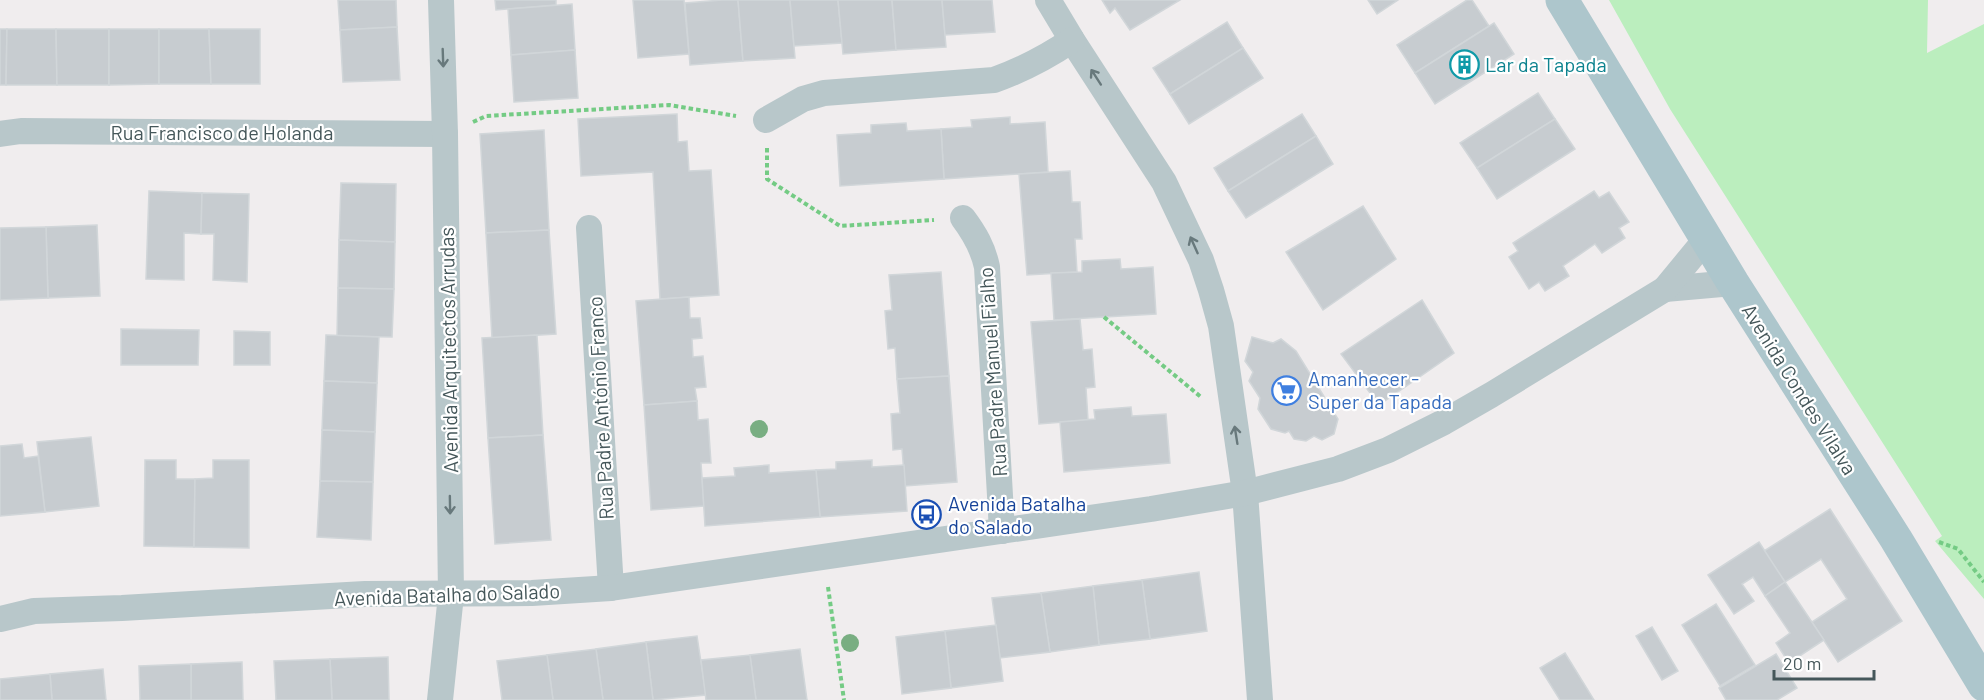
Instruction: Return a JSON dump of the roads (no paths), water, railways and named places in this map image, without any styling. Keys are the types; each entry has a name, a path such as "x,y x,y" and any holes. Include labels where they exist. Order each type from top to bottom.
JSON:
{"main road":[{"name":"Avenida Condes Vilalva","path":"1562,0 1733,283 1896,539 1984,685"},
{"name":"Avenida Condes Vilalva","path":"1896,539 1984,645"}],"street":[{"name":"Avenida Arquitectos Arrudas","path":"440,700 451,595 441,0"},
{"path":"1048,0 1164,182 1201,260 1221,326 1245,493 1260,700"},
{"path":"766,120 803,99 824,93 994,80 1045,58 1072,40"},
{"name":"Rua Francisco de Holanda","path":"0,134 21,131 445,134"},
{"name":"Rua Padre Manuel Fialho","path":"963,218 983,249 987,267 1002,531"},
{"name":"Rua Padre António Franco","path":"589,228 610,588"},
{"name":"Avenida Batalha do Salado","path":"0,619 34,611 365,594 451,595 610,588 1151,509 1245,493 1338,469 1397,445 1444,422 1665,289 1707,238"},
{"name":"Avenida Batalha do Salado","path":"1665,289 1733,283"}],"place":[{"name":"Lar da Tapada","path":"1464,64"},
{"name":"Amanhecer - Super da Tapada","path":"1287,390"},
{"name":"Avenida Batalha do Salado","path":"927,515"}]}
